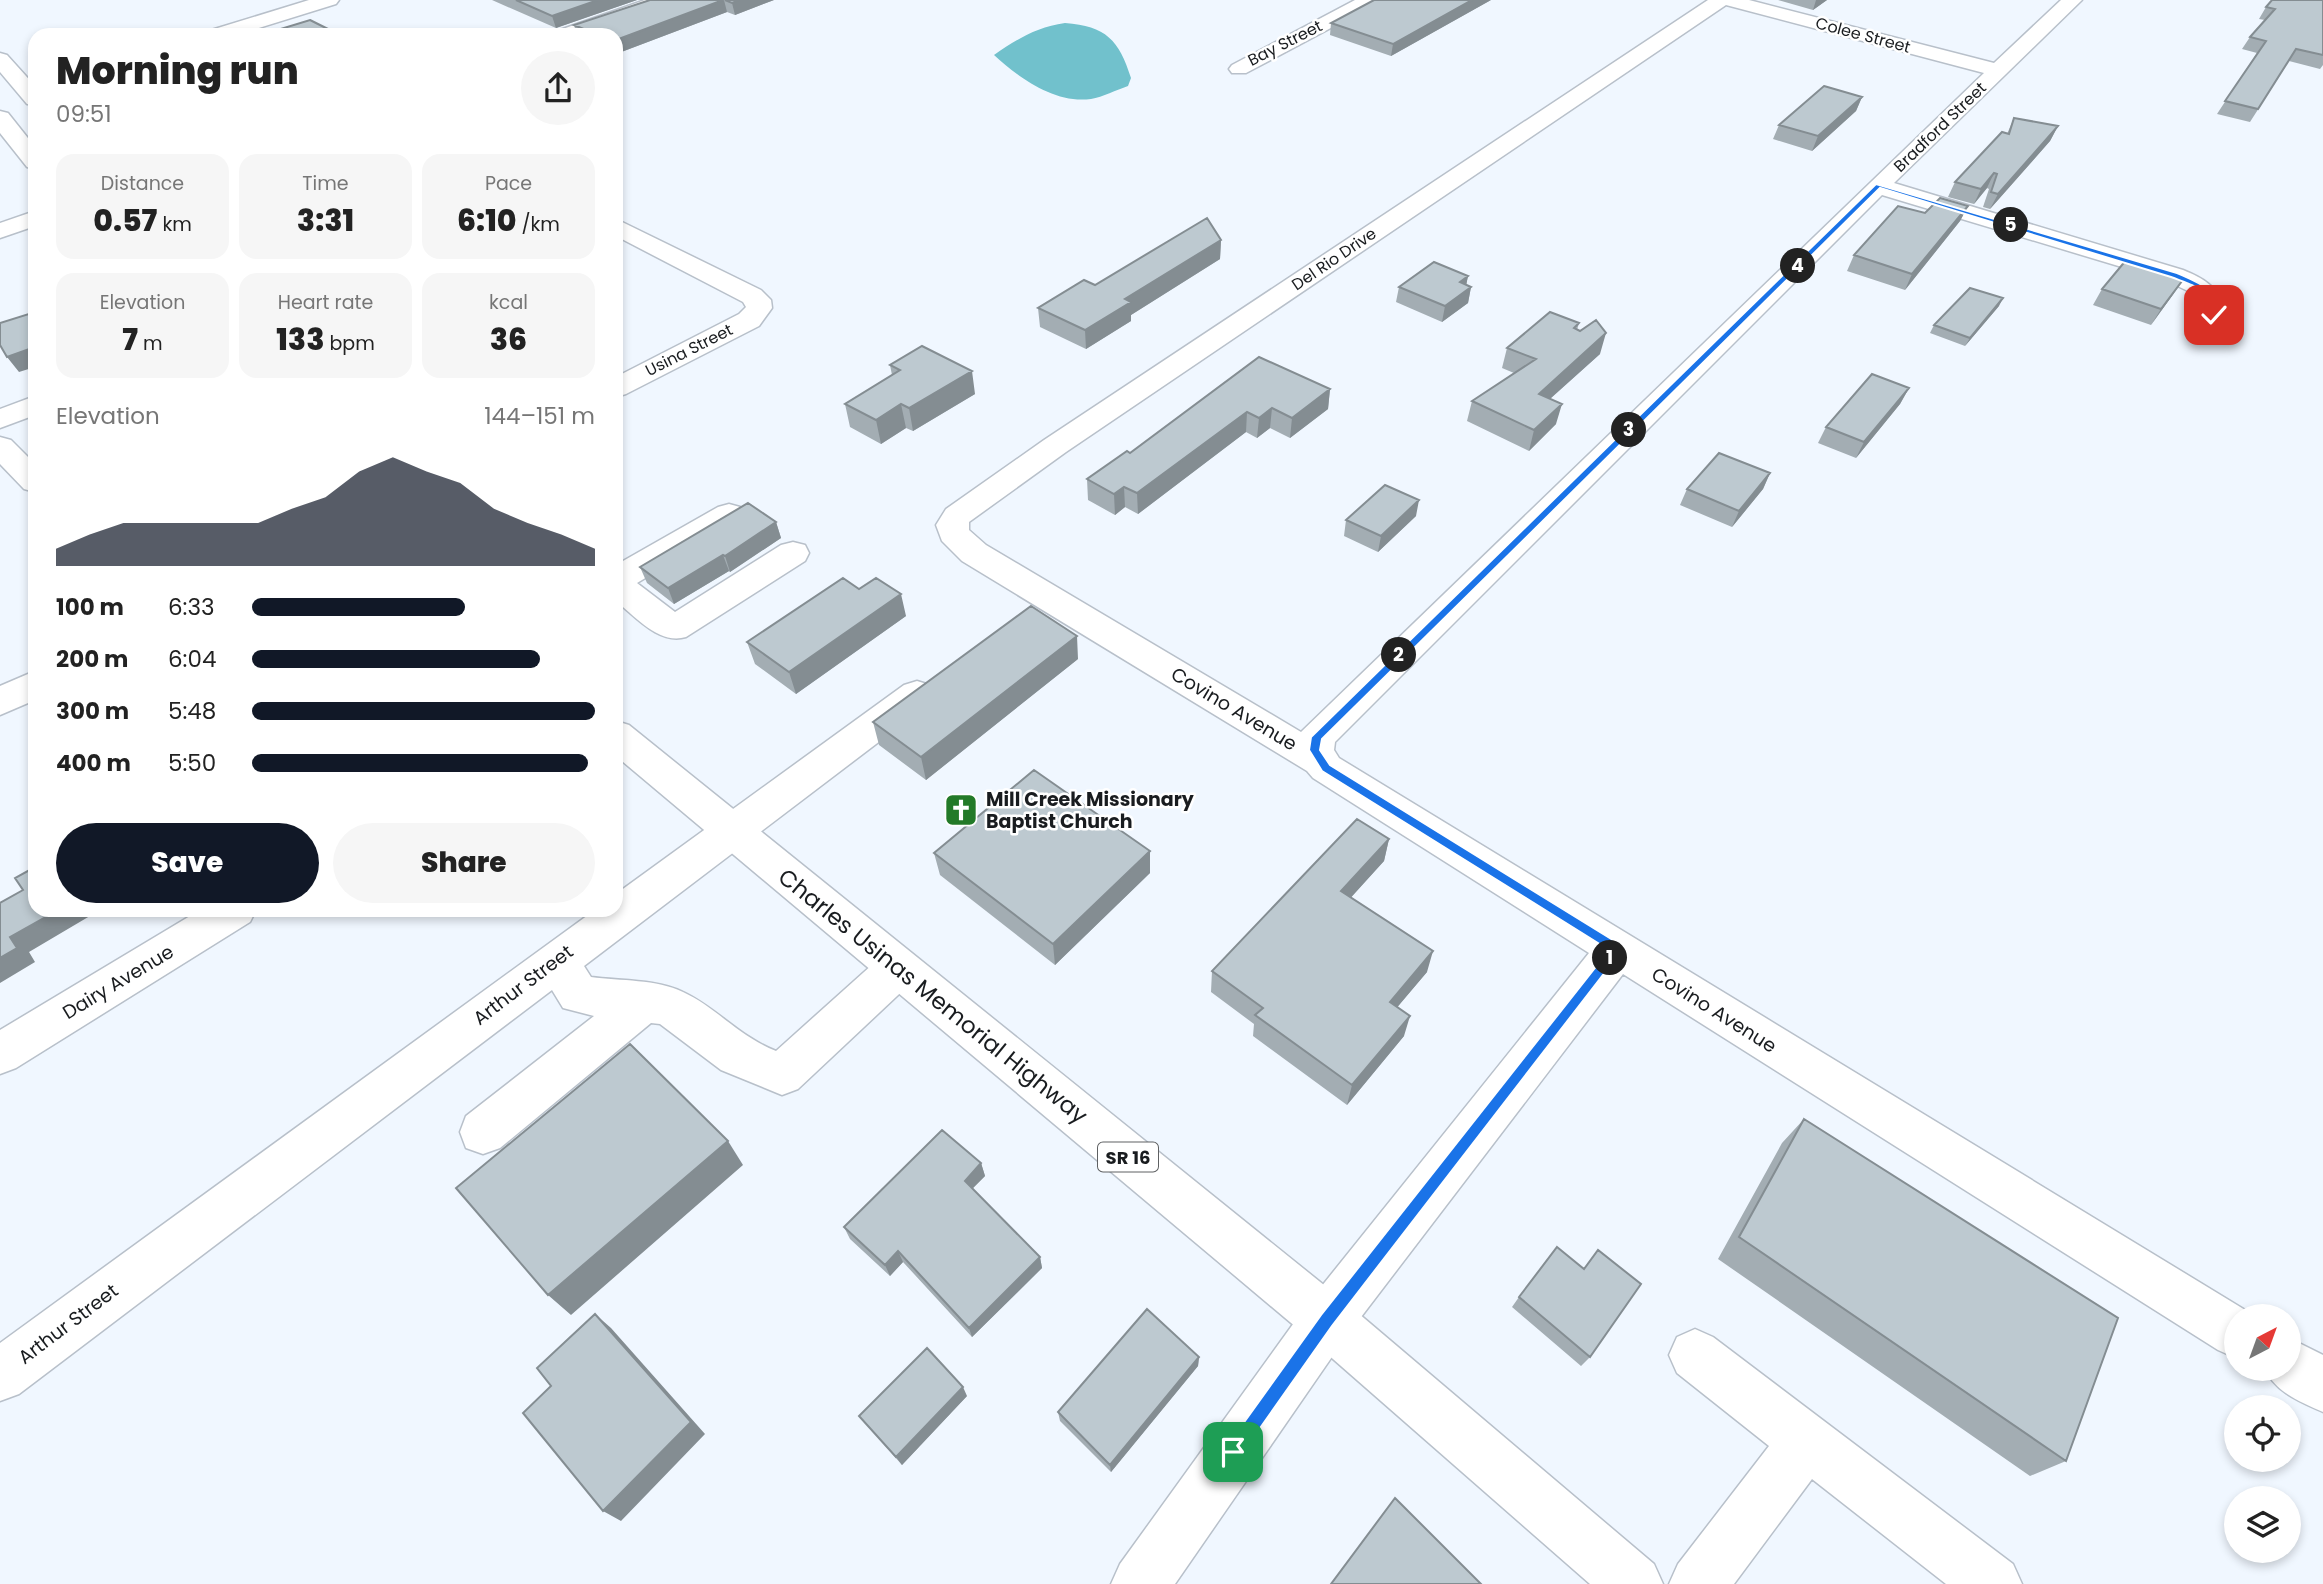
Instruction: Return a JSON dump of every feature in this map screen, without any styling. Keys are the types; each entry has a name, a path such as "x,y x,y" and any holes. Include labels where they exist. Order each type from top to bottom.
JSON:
{"main road":[{"path":"238,28 329,0"},
{"path":"584,28 663,0"},
{"path":"1321,0 1360,5"},
{"name":"Del Rio Drive","path":"952,525 957,516 1055,446 1721,0"},
{"name":"Colee Street","path":"1727,0 1999,71"},
{"name":"Bradford Street","path":"1320,761 1315,750 1317,737 1878,186 2072,0"},
{"name":"Bay Street","path":"1239,69 1360,5"},
{"path":"0,59 28,89"},
{"path":"2,122 28,154"},
{"path":"1878,186 2174,275 2200,286 2214,305 2209,324"},
{"path":"0,231 28,221"},
{"name":"Usina Street","path":"623,230 752,296 758,300 759,308 749,320 623,384"},
{"path":"0,418 28,408"},
{"path":"0,446 28,475"},
{"path":"623,578 729,513"},
{"name":"Covino Avenue","path":"952,525 953,534 1032,610 1320,761 1326,768 2224,1325"},
{"path":"623,588 674,629 793,554"},
{"name":"Arthur Street","path":"623,911 950,670"},
{"path":"0,702 28,688"},
{"name":"Charles Usinas Memorial Highway","path":"623,742 1326,1320 1634,1584"},
{"name":"Dairy Avenue","path":"0,1054 224,917"},
{"name":"Arthur Street","path":"0,1375 615,917"},
{"path":"1140,1584 1326,1320 1617,949"},
{"path":"557,960 578,995 670,1006 737,1056 782,1074 898,968"},
{"path":"483,1132 643,1003"},
{"path":"1695,1354 1993,1584"},
{"path":"2301,1371 2323,1385"},
{"path":"1698,1584 1807,1441"}],"water":[{"path":"1065,23 1091,28 1109,37 1126,65 1131,78 1128,86 1091,99 1064,97 1038,88 994,55 1018,39"}],"building":[{"path":"516,0 598,0 552,16"},
{"path":"650,0 723,0 623,37 623,28 581,28 574,25"},
{"path":"1374,0 1472,0 1393,44 1331,23"},
{"path":"2272,0 2323,0 2323,55 2296,49 2258,109 2225,101 2266,41 2250,37 2275,9 2266,7"},
{"path":"310,20 326,28 284,28"},
{"path":"1824,86 1862,97 1818,136 1779,125"},
{"path":"2014,118 2058,126 1998,194 1991,192 1997,174 1994,173 1981,189 1955,182 2002,132 2009,134"},
{"path":"1940,198 1968,206 1912,274 1854,255 1898,206 1925,213"},
{"path":"1207,218 1221,240 1125,299 1131,302 1085,330 1038,308 1084,280 1095,285"},
{"path":"2127,259 2185,277 2161,309 2102,289"},
{"path":"1434,262 1468,276 1460,282 1471,287 1445,306 1399,287"},
{"path":"1970,288 2003,298 1970,338 1934,325"},
{"path":"1550,312 1579,323 1574,328 1580,331 1596,320 1606,333 1539,394 1562,404 1534,430 1472,401 1536,359 1507,348"},
{"path":"28,314 28,350 7,357 0,345 0,323"},
{"path":"922,346 972,371 909,408 901,404 876,420 845,404 900,370 890,365"},
{"path":"1259,357 1330,389 1292,418 1272,408 1259,418 1247,412 1137,493 1124,487 1114,494 1087,479 1127,451 1130,453"},
{"path":"1872,374 1909,388 1864,442 1826,427"},
{"path":"1719,453 1770,473 1739,511 1687,489"},
{"path":"1385,485 1419,500 1381,536 1346,520"},
{"path":"748,503 776,522 725,556 668,588 640,567"},
{"path":"843,578 859,589 876,578 901,594 789,672 747,642"},
{"path":"1031,606 1077,636 921,757 873,722"},
{"path":"1034,770 1150,851 1053,944 934,853"},
{"path":"1357,819 1389,839 1341,891 1433,951 1390,1002 1410,1016 1352,1085 1255,1015 1263,1008 1212,971"},
{"path":"28,871 28,917 46,917 10,937 17,948 0,958 0,903 23,890 15,878"},
{"path":"630,1044 728,1141 548,1295 456,1188"},
{"path":"1804,1119 2118,1318 2066,1461 1739,1237"},
{"path":"942,1130 981,1163 965,1181 1040,1257 969,1328 898,1251 885,1265 844,1227"},
{"path":"1557,1247 1584,1269 1598,1250 1641,1284 1590,1357 1519,1297"},
{"path":"1147,1309 1199,1357 1110,1465 1058,1412"},
{"path":"595,1314 691,1422 603,1511 523,1413 551,1386 537,1368"},
{"path":"927,1348 963,1387 896,1457 859,1416"},
{"path":"1395,1498 1481,1584 1331,1584"}],"place":[{"name":"Mill Creek Missionary Baptist Church","path":"961,810"}],"route":[{"path":"1233,1452 1326,1320 1617,949 1326,768 1315,750 1317,737 1878,186 2174,275 2200,286 2210,296 2214,315"}]}
